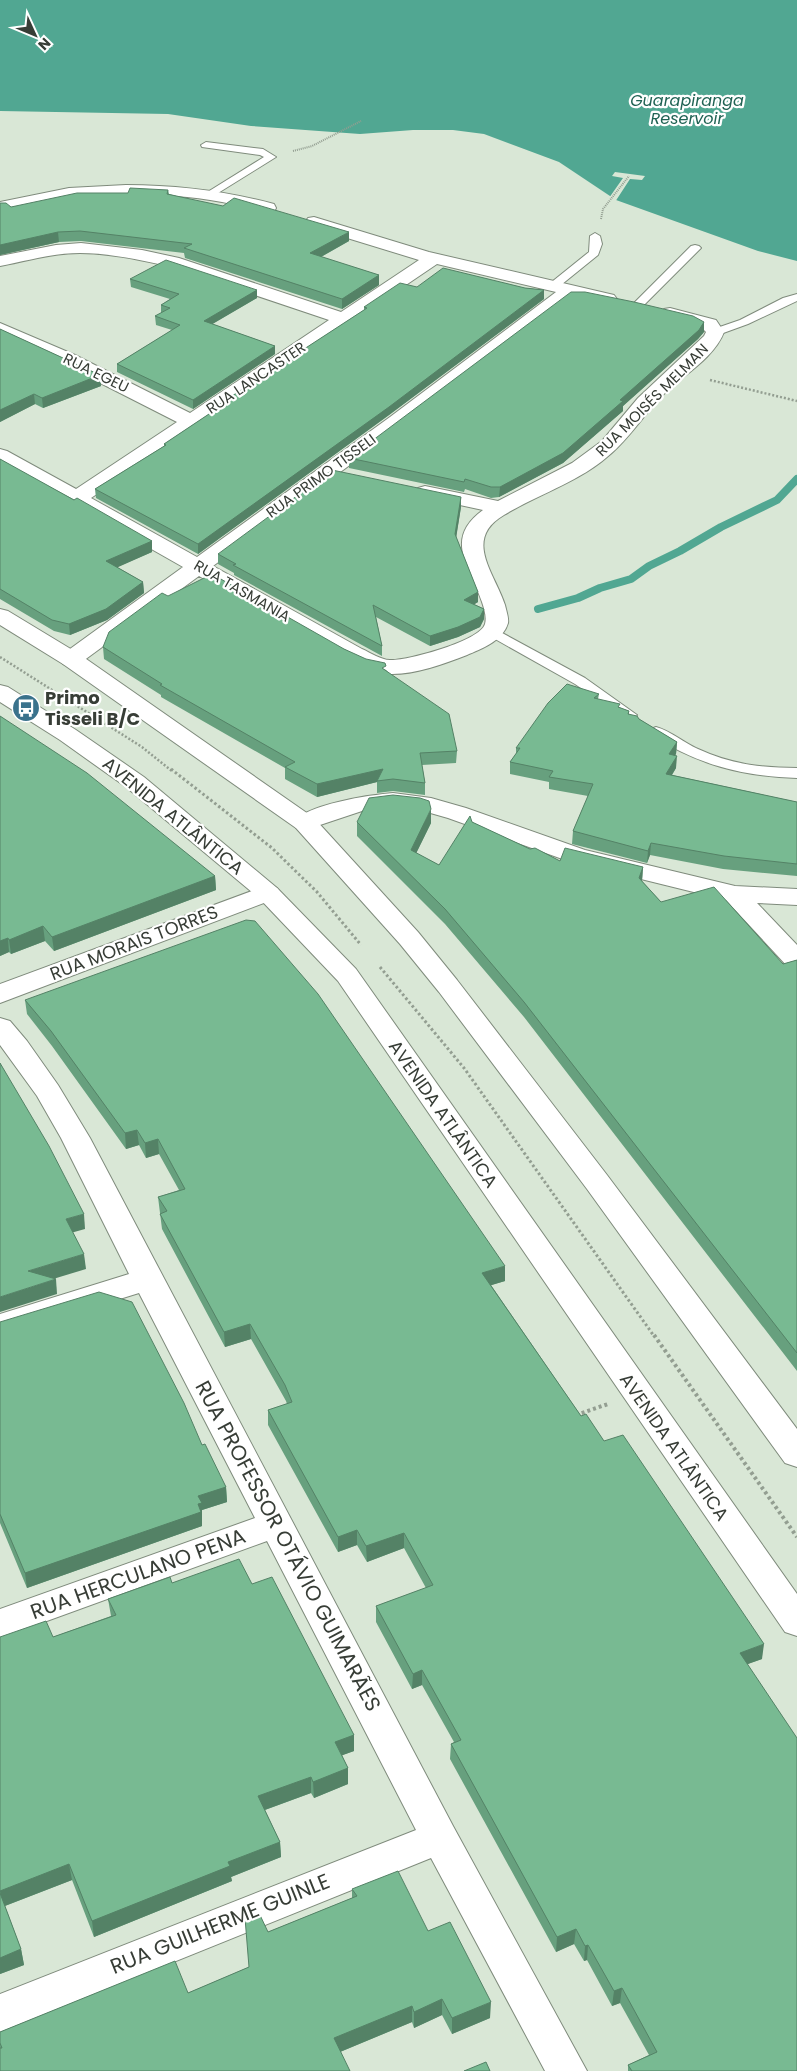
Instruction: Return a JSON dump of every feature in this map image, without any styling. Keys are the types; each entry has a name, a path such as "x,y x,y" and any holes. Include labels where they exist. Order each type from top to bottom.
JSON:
{"street":[{"path":"0,207 78,192 123,190 210,195 282,212"},
{"name":"RUA MOISÉS MELMAN","path":"299,218 434,258 699,320 709,324 715,332 708,343 652,394 608,447 596,456 487,517 474,530 472,543 473,570 497,614 496,626 493,632"},
{"path":"0,261 56,250 82,248 142,255 173,262 343,319"},
{"name":"RUA LANCASTER","path":"77,498 434,258"},
{"name":"RUA PRIMO TISSELI","path":"71,659 328,471 561,289"},
{"name":"RUA EGEU","path":"0,329 68,359 191,421"},
{"name":"RUA TASMANIA","path":"0,455 323,638 354,654 388,667 416,664 475,642 493,632"},
{"path":"328,471 357,478"},
{"path":"405,488 502,508"},
{"path":"0,616 71,659 305,823 409,938 448,986 597,1182 796,1452"},
{"name":"AVENIDA ATLÂNTICA","path":"0,692 68,735 135,782 268,893 347,975 797,1622"},
{"path":"305,823 331,812 363,803 393,800 422,803 457,813 577,856 735,894 797,897"},
{"name":"RUA MORAIS TORRES","path":"0,994 268,893"},
{"path":"735,894 797,961"},
{"name":"RUA PROFESSOR OTÁVIO GUIMARÃES","path":"0,1027 22,1053 88,1159 111,1209 440,1838 566,2071"},
{"path":"0,1325 148,1278"},
{"name":"RUA HERCULANO PENA","path":"0,1624 276,1524"},
{"name":"RUA GUILHERME GUINLE","path":"0,2013 398,1853 440,1838"}],"lane":[{"path":"206,145 263,152 271,157 210,195"},
{"path":"561,289 594,253 595,236"},
{"path":"638,305 695,248"},
{"path":"715,332 744,322 787,300 797,297"},
{"path":"493,632 580,681 672,743 699,757 732,768 797,773"}],"path":[{"path":"271,157 312,146 361,121"},
{"path":"595,236 604,209 629,176"},
{"path":"678,372 797,401"},
{"path":"572,1417 637,1394"}],"water":[{"name":"Guarapiranga Reservoir","path":"0,0 797,0 797,261 758,251 616,200 559,162 484,134 453,130 413,130 360,134 251,126 168,114 0,111"}],"pier":[{"path":"615,172 645,176 642,180 630,179 615,202 609,198 623,178 612,176"}],"building":[{"path":"130,188 168,190 167,194 223,206 234,198 349,232 310,253 379,275 342,299 184,248 192,244 80,231 58,232 0,245 0,203 6,203 11,207 77,193 128,193"},
{"path":"166,260 257,290 204,321 275,346 193,400 117,364 180,325 155,316 170,308 161,305 179,294 130,279"},
{"path":"443,268 525,288 544,290 389,407 198,544 95,489 166,445 164,444 215,410 212,409 367,308 364,307 400,283 417,287"},
{"path":"571,292 585,292 634,302 693,316 704,322 699,330 620,400 623,401 563,453 500,487 491,487 465,479 464,482 349,458"},
{"path":"0,329 100,375 42,398 34,394 0,410"},
{"path":"0,459 74,500 77,498 152,541 106,561 143,582 106,609 69,624 52,620 0,589"},
{"path":"332,470 461,497 455,534 478,592 464,600 484,609 480,617 458,627 430,636 373,605 382,646 233,565 236,564 218,554"},
{"path":"212,574 344,649 366,659 385,663 386,666 382,668 449,714 457,751 420,753 425,783 393,779 377,781 383,769 317,784 285,767 295,762 160,685 162,684 103,647 109,632 162,593 168,596"},
{"path":"567,684 599,694 594,698 620,704 618,707 629,711 628,714 637,716 677,742 669,754 677,756 666,774 797,802 797,864 724,856 651,843 648,851 573,831 593,784 549,777 553,771 510,762 520,748 516,748 548,703"},
{"path":"0,716 87,773 215,876 52,937 43,926 9,940 8,938 0,941"},
{"path":"393,795 429,801 431,809 411,850 439,865 470,816 472,822 530,849 535,848 560,861 565,848 643,867 639,878 661,902 714,887 783,964 797,960 797,1353 524,1002 445,909 357,822 369,798"},
{"path":"246,920 255,921 318,994 505,1266 482,1273 581,1416 586,1414 604,1441 623,1435 764,1644 740,1653 797,1738 797,2071 632,2071 628,2065 657,2052 622,1988 614,1991 588,1945 585,1946 576,1929 557,1937 451,1744 461,1740 422,1670 413,1674 376,1606 433,1585 404,1533 366,1546 357,1530 338,1537 268,1410 292,1402 285,1385 250,1324 224,1332 160,1214 167,1211 158,1197 185,1189 158,1139 145,1143 137,1130 125,1133 51,1031 25,1000"},
{"path":"0,1063 49,1146 84,1214 66,1219 84,1254 28,1271 56,1279 0,1297"},
{"path":"99,1292 132,1302 184,1403 202,1445 205,1444 226,1487 198,1496 202,1503 198,1504 201,1512 25,1573 0,1514 0,1322"},
{"path":"239,1559 252,1584 272,1577 354,1735 335,1742 348,1768 313,1782 311,1777 258,1796 280,1842 228,1862 230,1866 92,1921 69,1864 0,1891 0,1637 46,1621 53,1637 116,1615 108,1599 170,1577 172,1583"},
{"path":"398,1871 428,1931 450,1922 491,2002 452,2018 442,1999 414,2012 412,2006 334,2038 350,2071 0,2071 0,2048 2,2048 0,2032 175,1961 188,1993 249,1967 245,1918 259,1913 268,1932 357,1896 352,1889"},
{"path":"0,1893 21,1949 0,1958"},
{"path":"486,2062 490,2071 464,2071"}],"waterway":[{"path":"538,609 578,598 600,588 631,579 649,566 680,551 721,527 777,500 797,479"}],"place":[{"name":"Primo Tisseli B/C","path":"26,708"}]}
